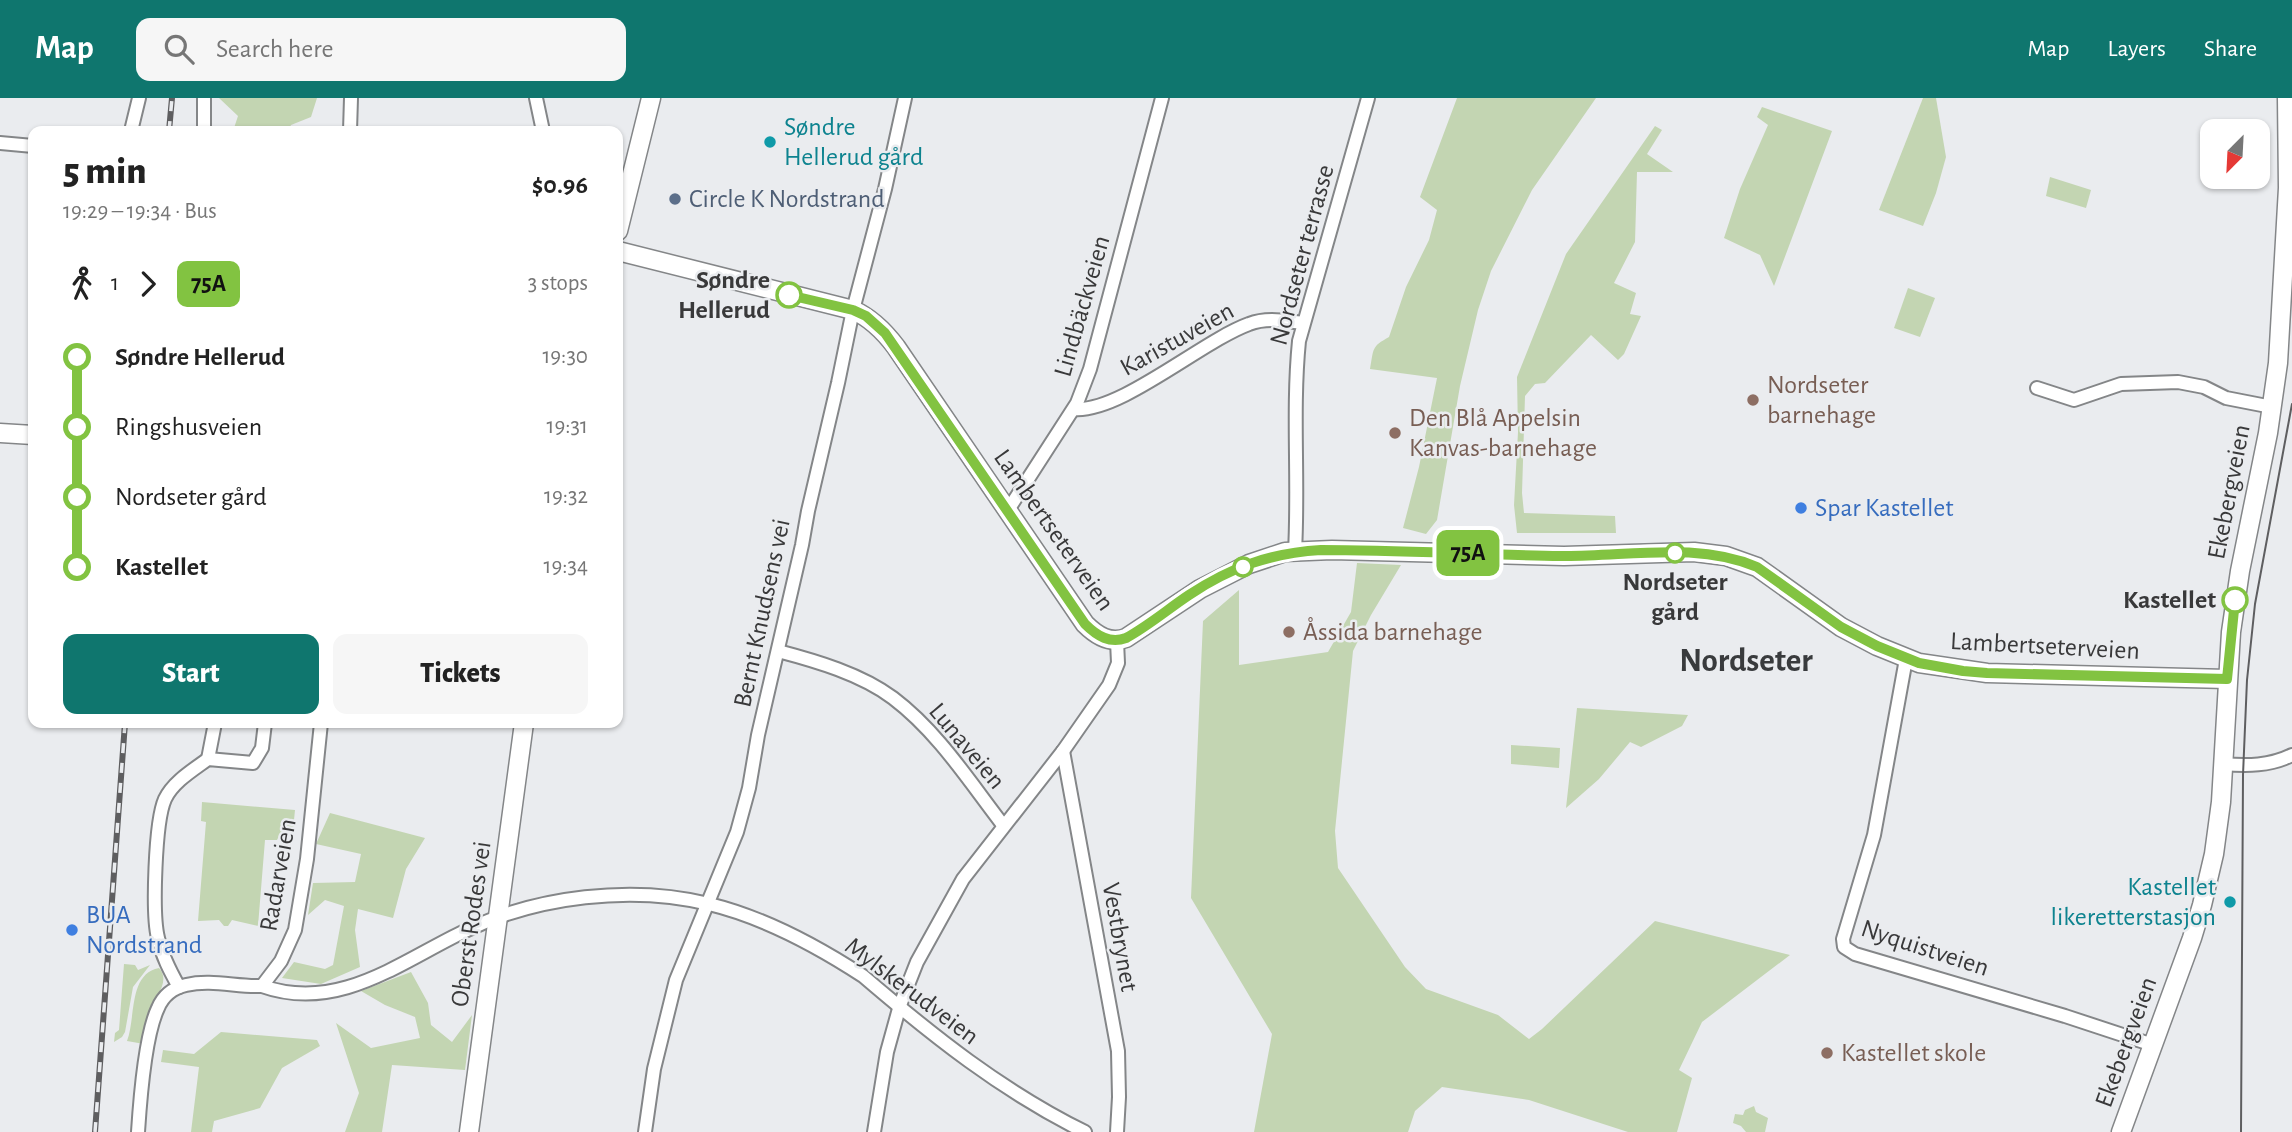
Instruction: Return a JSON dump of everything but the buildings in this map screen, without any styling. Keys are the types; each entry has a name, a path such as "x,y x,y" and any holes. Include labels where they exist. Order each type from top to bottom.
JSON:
{"main road":[{"path":"623,211 651,98"},
{"name":"Ekebergveien","path":"2121,1132 2195,929 2207,888 2219,823 2227,679 2238,581 2272,407 2288,266 2287,98"},
{"name":"Lambertseterveien","path":"623,252 853,310 866,316 890,340 1085,624 1102,637 1117,641 1136,633 1192,593 1227,574 1256,561 1295,551 1564,556 1711,553 1757,567 1841,627 1906,659 1944,668 1987,673 2227,679"},
{"path":"0,433 28,435"},
{"name":"Oberst Rodes vei","path":"469,1132 523,728"}],"street":[{"path":"132,126 139,98"},
{"path":"351,98 351,126"},
{"path":"536,98 542,126"},
{"name":"Bernt Knudsens vei","path":"645,1132 654,1069 676,981 737,832 749,788 853,310 905,98"},
{"name":"Lindbäckveien","path":"1008,510 1074,409 1090,369 1162,98"},
{"name":"Nordseter terrasse","path":"1295,551 1298,487 1297,364 1303,323 1368,98"},
{"path":"204,99 204,126"},
{"path":"0,142 28,145"},
{"name":"Karistuveien","path":"1074,409 1090,409 1138,387 1224,336 1250,324 1276,320 1303,323"},
{"path":"2037,388 2074,400 2121,384 2139,381 2178,382 2204,387 2226,398 2272,407"},
{"path":"874,1132 887,1052 900,1005 917,962 947,904 1003,825 1063,751 1109,685 1118,663 1117,641"},
{"name":"Lunaveien","path":"778,651 833,668 891,697 932,733 1003,825"},
{"name":"Nyquistveien","path":"1906,659 1874,835 1843,939 1844,947 1855,954 2053,1012 2153,1045"},
{"path":"208,759 214,728"},
{"path":"179,987 166,964 155,926 161,811 171,790 208,759 253,763 262,748 264,728"},
{"name":"Radarveien","path":"262,986 281,961 295,930 307,859 320,728"},
{"name":"Vestbrynet","path":"1063,751 1118,1051 1117,1132"},
{"path":"2223,764 2264,764 2292,755"},
{"name":"Mylskerudveien","path":"262,986 276,991 320,994 334,992 361,983 498,917 536,907 603,897 657,897 709,904 769,925 840,961 900,1005 994,1081 1043,1111 1085,1132"},
{"path":"138,1132 154,1018 166,995 179,987 197,983 262,986"}],"green space":[{"path":"219,98 317,98 311,117 290,126 235,126 238,116"},
{"path":"1457,98 1596,98 1532,190 1491,271 1478,310 1460,386 1437,520 1426,534 1403,528 1419,467 1437,378 1370,369 1374,349 1389,337 1406,287 1429,240 1437,210 1420,197"},
{"path":"1923,98 1936,98 1946,157 1923,226 1879,210"},
{"path":"1762,107 1832,131 1774,286 1760,255 1724,238 1740,189 1768,125 1757,117"},
{"path":"1655,126 1662,130 1647,154 1673,172 1637,172 1635,242 1614,283 1636,293 1630,314 1641,316 1624,354 1618,360 1591,335 1545,383 1535,384 1525,396 1522,493 1524,513 1615,516 1616,533 1517,533 1514,505 1518,432 1517,377 1566,254"},
{"path":"2050,177 2091,190 2086,208 2046,196"},
{"path":"1908,288 1935,298 1920,337 1894,328"},
{"path":"1357,563 1401,565 1353,651 1335,831 1338,868 1405,967 1426,989 1498,1015 1529,1039 1655,921 1790,955 1702,1022 1679,1070 1692,1078 1677,1132 1628,1132 1529,1100 1442,1087 1415,1111 1408,1132 1254,1132 1272,1034 1191,898 1203,621 1239,590 1239,665 1328,652 1351,612"},
{"path":"1577,708 1688,715 1682,726 1641,747 1630,742 1599,779 1566,808"},
{"path":"1511,745 1560,748 1559,768 1511,764"},
{"path":"202,802 295,810 293,830 289,830 288,837 279,836 277,840 265,840 258,926 232,920 228,926 224,926 219,920 198,921 206,822 201,821"},
{"path":"330,813 425,838 406,869 393,918 358,909 355,930 360,967 321,984 282,978 294,962 325,969 333,965 344,906 325,900 308,915 313,883 355,882 361,854 316,844"},
{"path":"124,964 135,965 138,970 150,965 133,987 125,1032 114,1042 115,1033 119,1030"},
{"path":"159,968 163,984 150,1014 144,1044 127,1041 138,988 149,972"},
{"path":"411,972 428,1003 431,1025 452,1042 472,1015 465,1070 392,1065 382,1132 345,1132 359,1093 336,1023 371,1048 420,1038 415,1017 385,1005 361,991"},
{"path":"221,1032 317,1040 320,1046 282,1068 260,1108 214,1121 212,1132 191,1132 199,1067 161,1062 163,1050 194,1054"},
{"path":"1754,1106 1756,1112 1768,1118 1765,1132 1746,1132 1733,1123 1735,1114 1743,1115 1745,1110"}],"tram line":[{"path":"2241,1132 2243,775 2247,680 2255,604 2292,404"}],"railway":[{"path":"169,126 172,98"},
{"path":"95,1132 125,728"}],"bus line":[{"name":"75A","path":"789,295 853,310 866,316 885,333 1085,624 1095,633 1112,641 1136,633 1199,589 1249,564 1284,552 1321,550 1564,556 1711,553 1757,567 1841,627 1906,659 1944,668 1987,673 2227,679 2235,600"}],"place":[{"name":"Søndre Hellerud gård","path":"770,142"},
{"name":"Circle K Nordstrand","path":"675,199"},
{"name":"Søndre Hellerud","path":"789,295"},
{"name":"Nordseter barnehage","path":"1753,400"},
{"name":"Den Blå Appelsin Kanvas-barnehage","path":"1395,433"},
{"name":"Spar Kastellet","path":"1801,508"},
{"name":"Nordseter gård","path":"1675,553"},
{"name":"Kastellet","path":"2235,600"},
{"name":"Åssida barnehage","path":"1289,632"},
{"name":"Kastellet likeretterstasjon","path":"2230,902"},
{"name":"BUA Nordstrand","path":"72,930"},
{"name":"Kastellet skole","path":"1827,1053"}],"district":[{"name":"Nordseter","path":"1746,661"}]}
